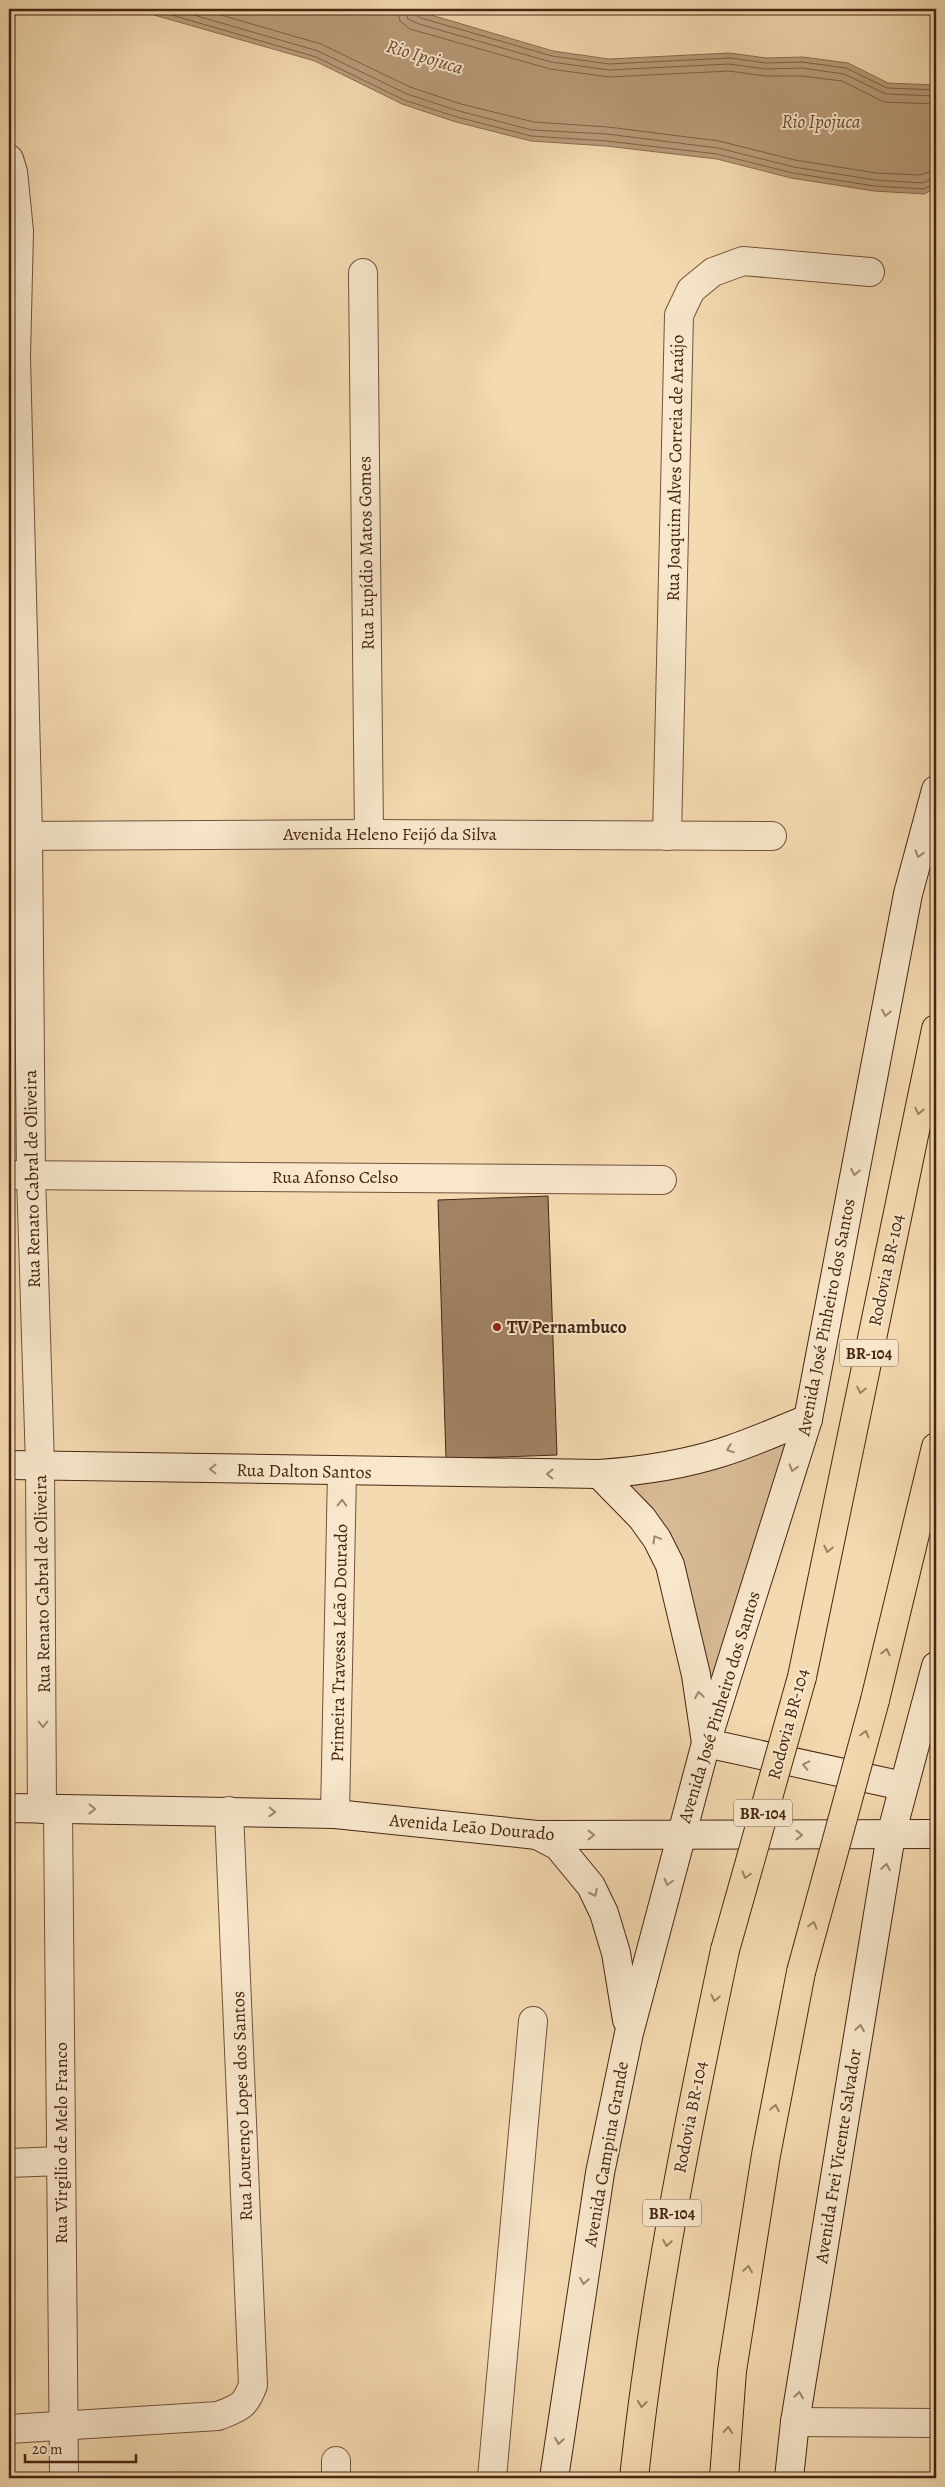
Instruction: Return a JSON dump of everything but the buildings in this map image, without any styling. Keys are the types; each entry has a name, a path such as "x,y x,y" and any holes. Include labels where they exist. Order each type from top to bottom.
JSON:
{"highway":[{"name":"Rodovia BR-104","path":"634,2478 644,2383 683,2149 725,1950 802,1677 936,1029"},
{"path":"724,2478 732,2371 766,2155 800,1972 875,1700 936,1446"}],"street":[{"name":"Rua Renato Cabral de Oliveira","path":"9,160 13,172 19,231 12,357 20,1175 40,1465 50,1809"},
{"name":"Rua Joaquim Alves Correia de Araújo","path":"667,836 679,315 692,290 713,272 743,261 870,272"},
{"name":"Rua Eupídio Matos Gomes","path":"363,273 369,834"},
{"name":"Avenida José Pinheiro dos Santos","path":"681,1835 706,1743 808,1418 908,894 936,790"},
{"name":"Avenida Heleno Feijó da Silva","path":"18,835 772,836"},
{"name":"Rua Afonso Celso","path":"20,1175 662,1180"},
{"name":"Rua Dalton Santos","path":"9,1466 599,1474 637,1471 695,1460 726,1451 808,1418"},
{"name":"Primeira Travessa Leão Dourado","path":"335,1814 342,1472"},
{"path":"599,1474 642,1518 657,1539 670,1565 696,1675 706,1743 903,1786"},
{"path":"891,1835 936,1666"},
{"name":"Avenida Leão Dourado","path":"9,1808 335,1814 537,1835 936,1834"},
{"name":"Rua Virgilio de Melo Franco","path":"50,1809 61,2161 62,2427 64,2478"},
{"name":"Rua Lourenço Lopes dos Santos","path":"62,2427 218,2416 234,2410 247,2401 253,2385 229,1811"},
{"path":"537,1835 558,1846 570,1858 591,1886 604,1913 622,1982 629,2032"},
{"name":"Avenida Campina Grande","path":"554,2478 600,2174 629,2032 681,1835"},
{"name":"Avenida Frei Vicente Salvador","path":"789,2478 795,2422 891,1835"},
{"path":"492,2478 533,2021"},
{"path":"9,2163 61,2161"},
{"path":"795,2422 936,2424"},
{"path":"9,2429 62,2427"}],"shaded area":[{"path":"797,1430 712,1707 686,1601 612,1480"}],"water":[{"name":"Rio Ipojuca","path":"133,9 411,9 553,51 609,59 730,53 766,58 803,57 848,63 888,83 936,85 936,188 924,194 874,191 791,178 717,159 606,146 531,141 456,122 402,104 315,61"}],"place":[{"name":"TV Pernambuco","path":"497,1327"}]}
